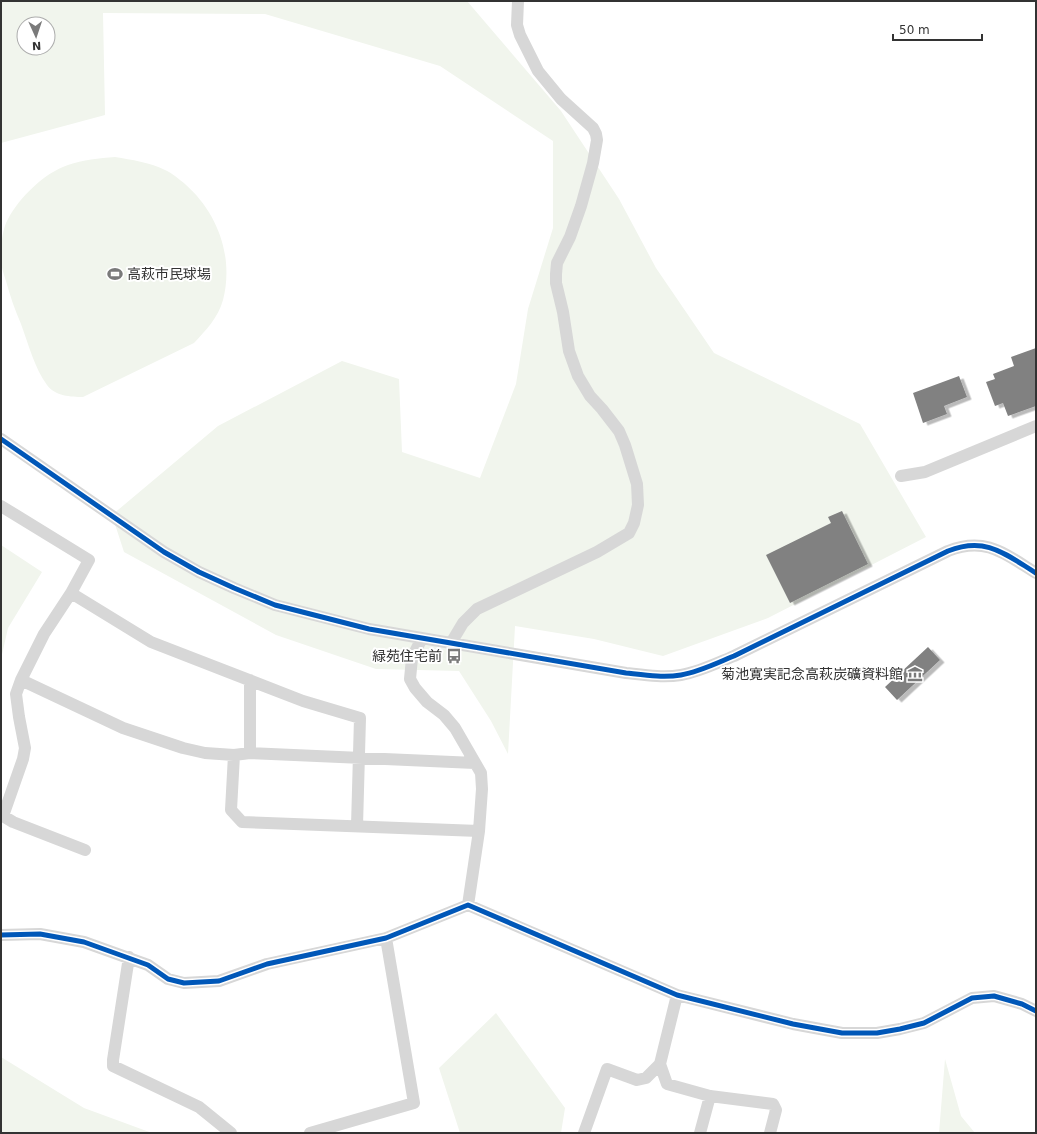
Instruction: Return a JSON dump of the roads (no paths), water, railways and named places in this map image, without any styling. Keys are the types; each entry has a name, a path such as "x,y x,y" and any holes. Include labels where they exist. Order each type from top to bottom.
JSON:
{"street":[{"path":"450,643 463,623 477,609 597,552 629,533 634,523 638,505 636,478 626,445 619,431 590,396 578,376 569,351 563,312 556,283 558,263 570,237 581,206 593,163 597,140 596,134 592,128 561,99 538,71 520,35 517,25 518,1"},
{"path":"901,476 925,472 1036,426"},
{"path":"1,439 164,552 199,572 282,607 369,629 626,673 654,676 682,675 707,668 960,546 975,544 1002,552 1036,574"},
{"path":"1,506 89,560 71,593 44,634 16,694 25,748 24,758 3,816 13,822 85,850"},
{"path":"71,593 151,642 303,701 360,718 357,826"},
{"path":"422,638 412,658 410,679 415,688 427,702 444,715 455,728 480,773 482,788 479,830 468,905"},
{"path":"22,680 123,728 183,748 205,753 234,755 250,753 359,757 475,763"},
{"path":"250,680 250,753"},
{"path":"234,755 231,810 242,822 479,830"},
{"path":"1,935 40,934 77,940 129,957 148,965 168,979 184,983 219,982 267,964 386,938 468,905 678,995 793,1024 842,1033 877,1033 924,1023 972,998 994,996 1022,1004 1036,1011"},
{"path":"310,1133 414,1103 386,938"},
{"path":"129,957 113,1066 199,1107 230,1133"},
{"path":"584,1133 607,1069 637,1080 646,1078 660,1064 678,995"},
{"path":"660,1064 667,1084 710,1096 773,1104 776,1110 770,1133"},
{"path":"700,1133 710,1096"}],"place":[{"name":"高萩市民球場","path":"115,274"},
{"name":"緑苑住宅前","path":"454,656"},
{"name":"菊池寛実記念高萩炭礦資料館","path":"915,674"}]}
